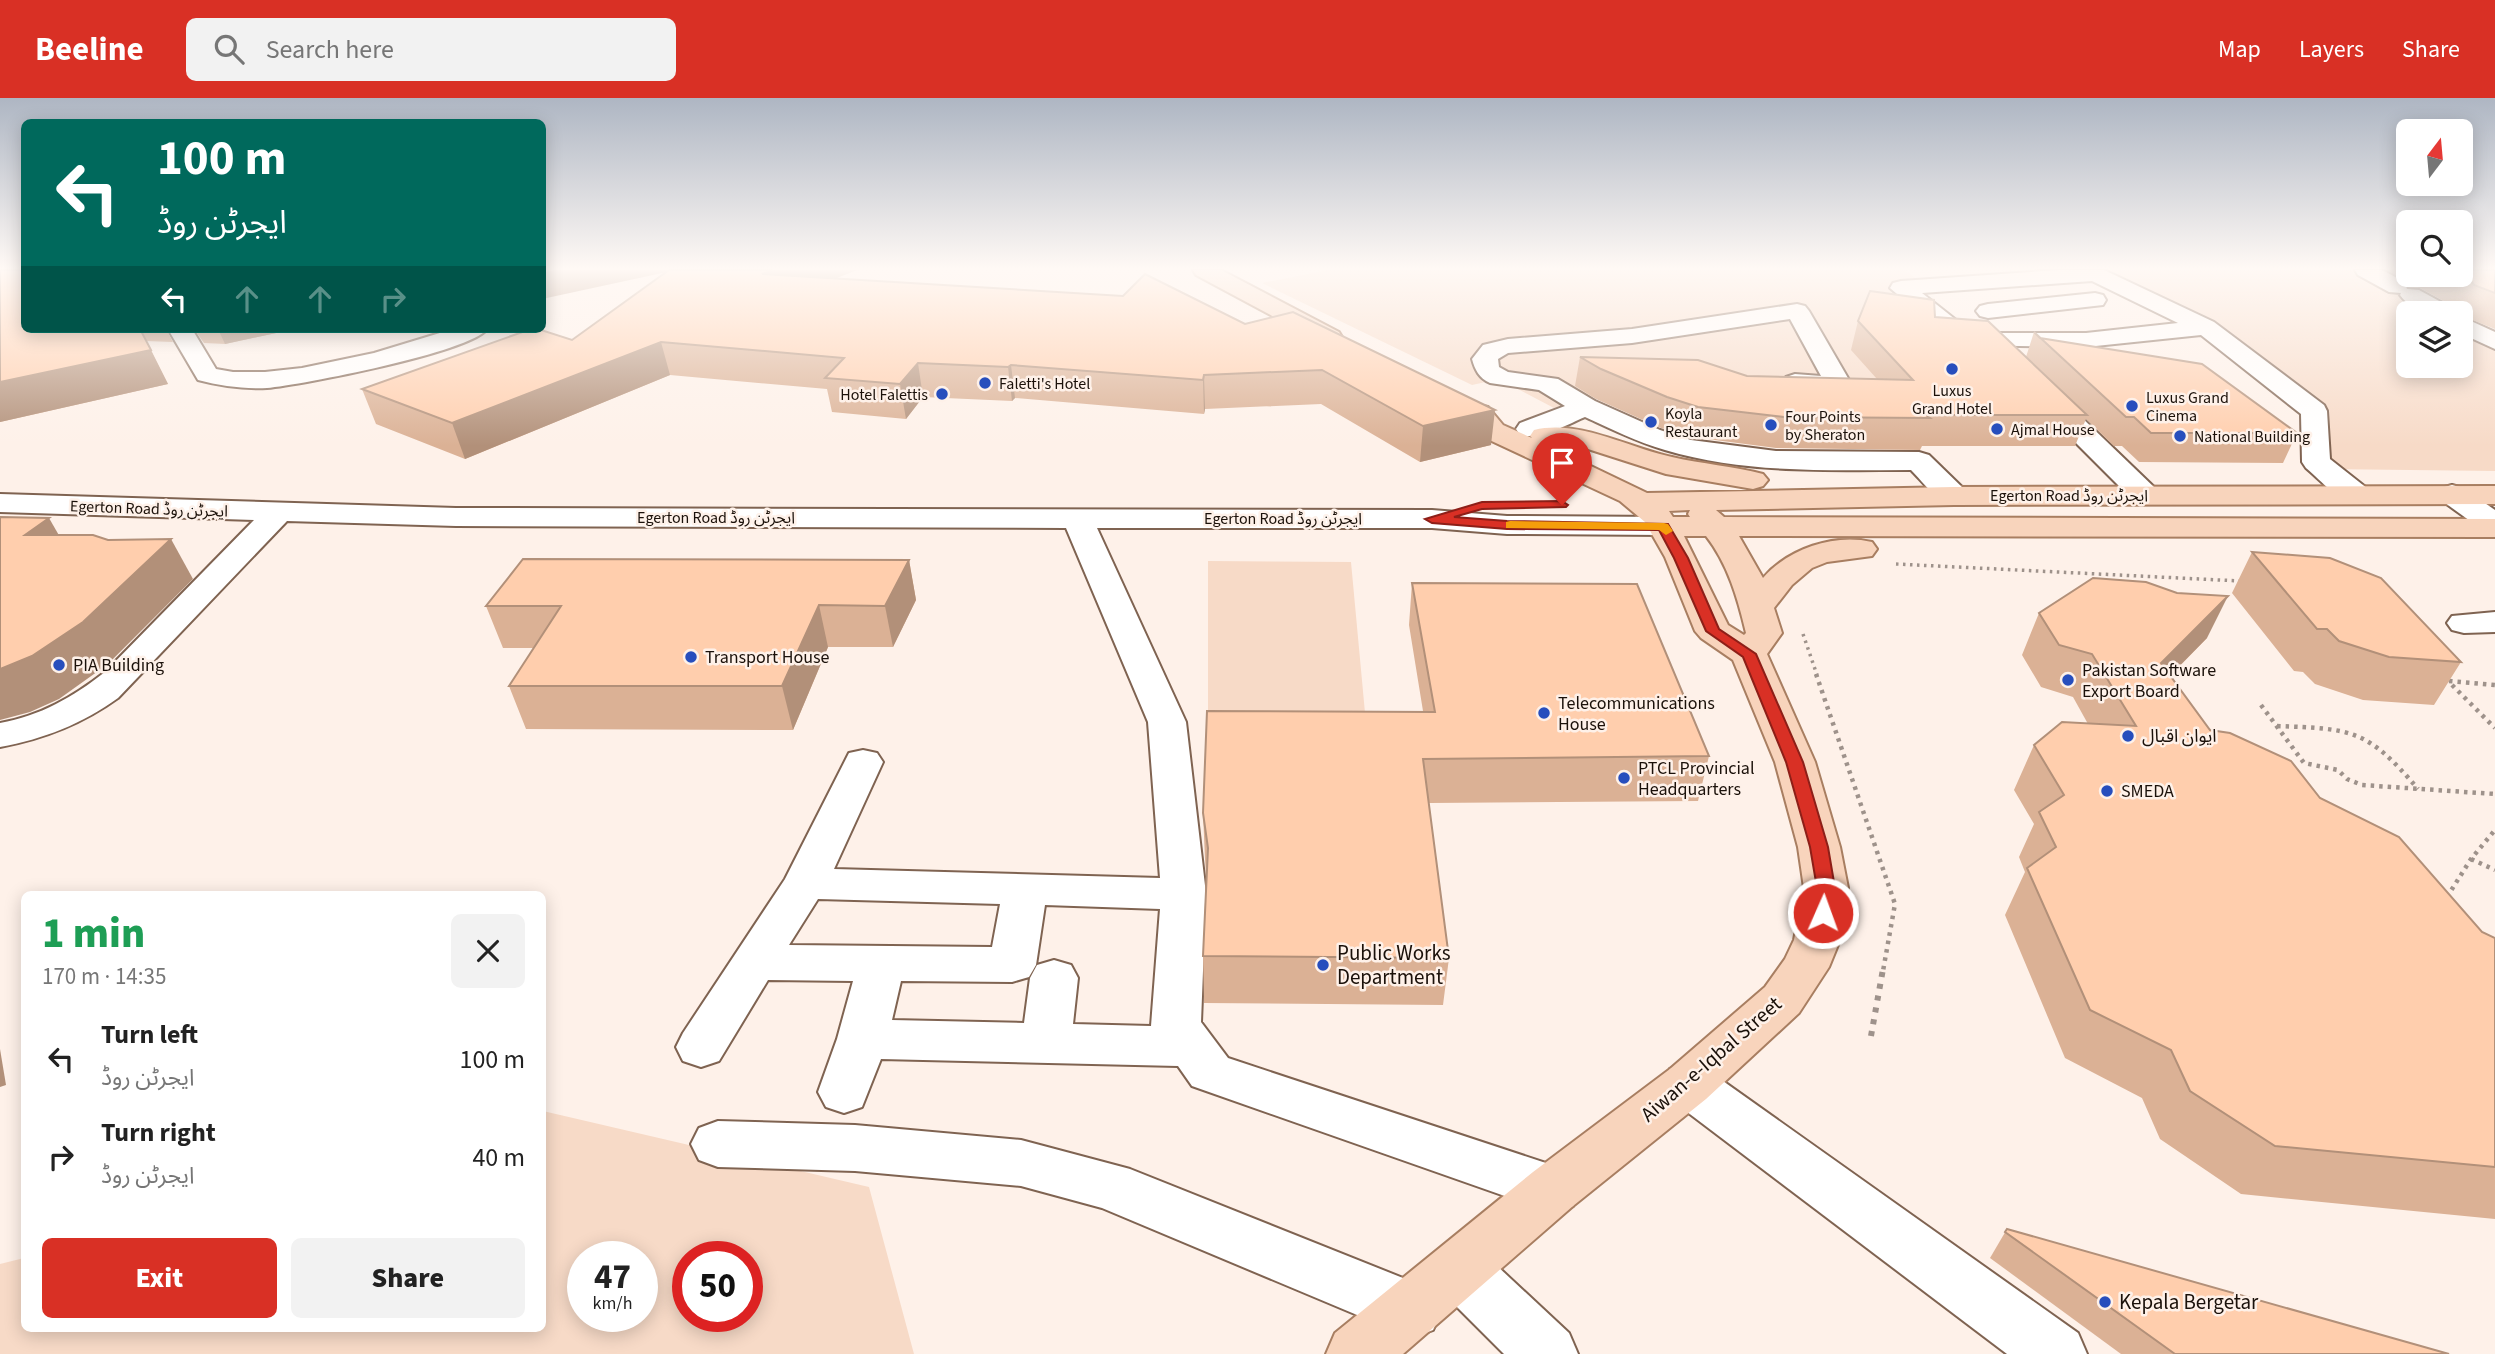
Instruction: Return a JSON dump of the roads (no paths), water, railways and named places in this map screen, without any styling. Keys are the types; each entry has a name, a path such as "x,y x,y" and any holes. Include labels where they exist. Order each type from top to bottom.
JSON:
{"main road":[{"path":"1315,329 1348,346"},
{"path":"1467,407 1537,432 1683,500 1717,528 1736,555 1758,606 1765,633 1749,654 1713,631 1681,558 1653,514 1622,490 1493,430 1467,407"},
{"path":"1537,432 1592,441 1666,465 1714,475 1884,497"},
{"name":"Egerton Road ایجرٹن روڈ","path":"1653,514 1683,500 1954,496 2495,495"},
{"name":"Egerton Road ایجرٹن روڈ","path":"1653,514 1717,528 2495,526"},
{"path":"1758,606 1779,578 1806,556 1830,551 1881,548 1922,529"},
{"name":"Aiwan-e-Iqbal Street","path":"1357,1354 1553,1189 1688,1084 1782,1000 1805,967 1816,940 1826,888 1812,822 1795,762 1749,654"}],"street":[{"path":"1676,329 1508,346 1492,350 1485,359 1485,368 1489,373 1516,382 1543,383 1586,407 1659,438 1712,453 1771,460 1919,461 1954,496"},
{"path":"1773,381 1839,386 1807,329"},
{"path":"1951,329 1963,338 1987,340 2086,340 2191,329"},
{"path":"2208,329 2314,411 2316,462 2357,495"},
{"path":"2473,330 2495,342"},
{"path":"182,333 207,374 237,381 267,380 369,362 423,348 464,333"},
{"path":"1987,340 2007,359"},
{"path":"2026,379 2145,495"},
{"path":"1537,432 1586,407"},
{"path":"2452,494 2495,526"},
{"name":"Egerton Road ایجرٹن روڈ","path":"0,503 456,517 1432,519 1507,525 1653,514"},
{"path":"0,735 22,732 62,718 98,697 118,680 278,513"},
{"path":"1077,518 1167,722 1184,894 1176,1026 1210,1072 1553,1189"},
{"path":"180,567 229,566"},
{"path":"701,1047 758,962 806,883 863,762"},
{"path":"806,883 1184,894"},
{"path":"758,962 1012,965 1025,889"},
{"path":"844,1092 862,1039 882,962"},
{"path":"1046,1044 1054,978"},
{"path":"862,1039 1191,1047"},
{"path":"1688,1084 2056,1354"},
{"path":"718,1144 855,1148 1021,1163 1110,1186 1412,1310"},
{"path":"1460,1270 1547,1354"}],"place":[{"name":"Luxus Grand Hotel","path":"1952,369"},
{"name":"Faletti's Hotel","path":"985,383"},
{"name":"Hotel Falettis","path":"942,394"},
{"name":"Luxus Grand Cinema","path":"2132,406"},
{"name":"Koyla Restaurant","path":"1651,422"},
{"name":"Four Points by Sheraton","path":"1771,425"},
{"name":"Ajmal House","path":"1997,429"},
{"name":"National Building","path":"2180,436"},
{"name":"Transport House","path":"691,657"},
{"name":"PIA Building","path":"59,665"},
{"name":"Pakistan Software Export Board","path":"2068,680"},
{"name":"Telecommunications House","path":"1544,713"},
{"name":"ایوان اقبال","path":"2128,736"},
{"name":"PTCL Provincial Headquarters","path":"1624,778"},
{"name":"SMEDA","path":"2107,791"},
{"name":"Public Works Department","path":"1323,965"},
{"name":"Kepala Bergetar","path":"2105,1302"}]}
